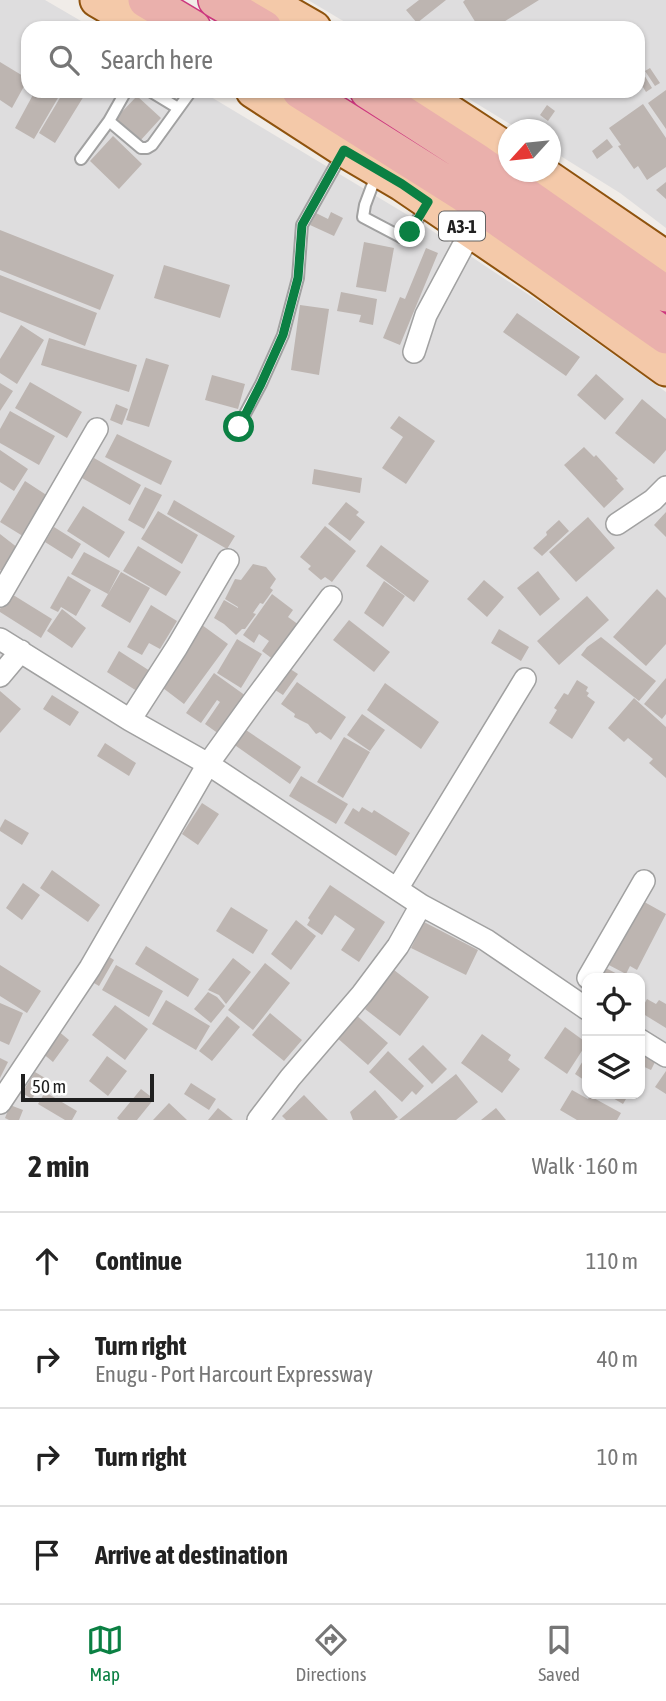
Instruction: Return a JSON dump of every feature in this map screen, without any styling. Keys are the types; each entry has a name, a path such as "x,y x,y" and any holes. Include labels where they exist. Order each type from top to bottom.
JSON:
{"highway":[{"path":"145,0 181,21"},
{"path":"216,0 272,9"},
{"name":"A3-1","path":"311,98 462,193 666,336"},
{"path":"379,98 478,162 666,294"}],"main road":[{"path":"97,0 133,21"},
{"path":"272,9 299,21"},
{"name":"A3-1","path":"264,98 428,202 540,278 666,369"},
{"path":"429,98 498,143"},
{"path":"555,182 666,258"}],"street":[{"path":"414,352 426,315 471,231"},
{"path":"0,596 97,429"},
{"path":"617,524 653,500 666,487"},
{"path":"130,720 228,560"},
{"path":"0,1103 90,968 208,764 331,597"},
{"path":"0,639 130,720 208,764 421,905 486,940 581,1005"},
{"path":"0,676 21,651"},
{"path":"397,889 525,679"},
{"path":"591,973 644,881"},
{"path":"258,1120 362,994 398,946 421,905"},
{"path":"645,1043 666,1056"}],"lane":[{"path":"81,159 110,121 122,98"},
{"path":"162,98 178,108"},
{"path":"110,121 141,148 147,148 152,145 186,98"},
{"path":"239,427 283,335 298,278 302,225 344,150"},
{"path":"378,170 363,217 401,237 410,232 428,202"}],"shaded area":[{"path":"0,0 45,0 81,21 21,21 21,98 213,98 416,220 544,305 666,392 666,1120 0,1120"},
{"path":"308,0 666,0 666,228 620,193 561,156 561,119 502,119 467,98 645,98 645,21 343,21"}],"building":[{"path":"419,0 446,0 420,21 415,21 406,10"},
{"path":"539,0 505,21 475,21 463,2"},
{"path":"0,62 21,75 21,92 12,108 0,100"},
{"path":"650,68 660,83 655,86 645,71"},
{"path":"645,76 652,88 645,90"},
{"path":"666,90 666,129 648,103"},
{"path":"31,98 58,98 34,139 15,128"},
{"path":"60,98 83,98 55,143 39,133"},
{"path":"135,98 139,98 161,118 140,141 116,118"},
{"path":"643,104 666,138 666,167 647,180 638,166 634,169 609,128"},
{"path":"547,105 555,111 549,119 540,115"},
{"path":"113,136 142,164 119,189 90,161"},
{"path":"607,139 613,147 597,159 592,151"},
{"path":"666,182 666,199 656,190"},
{"path":"331,212 343,218 334,236 310,225 316,213 328,219"},
{"path":"0,230 114,275 100,310 0,270"},
{"path":"364,242 394,248 386,292 356,287"},
{"path":"426,248 438,253 400,345 383,338 400,297 405,299"},
{"path":"164,265 230,285 220,318 154,298"},
{"path":"0,275 97,313 85,346 0,312"},
{"path":"341,292 377,299 373,325 359,322 361,315 337,311"},
{"path":"300,305 329,309 319,375 291,370"},
{"path":"517,313 580,357 566,376 503,332"},
{"path":"21,325 44,340 17,384 0,373 0,359"},
{"path":"49,338 137,365 129,392 41,365"},
{"path":"146,358 169,365 149,427 126,420"},
{"path":"596,374 624,399 605,420 577,395"},
{"path":"212,375 245,384 238,409 205,400"},
{"path":"30,382 82,412 67,438 15,408"},
{"path":"0,383 13,391 0,411"},
{"path":"642,399 666,419 666,450 654,464 615,433"},
{"path":"116,404 128,409 122,425 110,420"},
{"path":"10,411 55,436 39,465 0,443 0,429"},
{"path":"399,416 435,441 406,484 382,468 403,437 390,428"},
{"path":"117,434 172,461 161,485 105,457"},
{"path":"584,447 594,457 596,455 624,489 604,508 564,465"},
{"path":"0,450 28,469 14,491 0,482"},
{"path":"94,458 141,485 130,505 82,478"},
{"path":"314,469 362,478 360,493 312,484"},
{"path":"25,481 51,498 26,538 0,522"},
{"path":"145,487 162,495 144,529 128,520"},
{"path":"174,500 235,536 227,549 167,514"},
{"path":"346,502 359,512 356,515 365,522 350,541 328,524"},
{"path":"83,506 125,532 109,558 67,531"},
{"path":"158,511 198,535 182,564 141,539"},
{"path":"666,512 666,537 654,525"},
{"path":"588,517 615,548 576,582 549,552"},
{"path":"559,520 569,531 542,556 533,548"},
{"path":"325,526 356,551 332,582 325,577 321,580 308,569 311,566 300,557"},
{"path":"54,527 81,544 72,559 45,542"},
{"path":"0,534 18,548 2,571 0,570"},
{"path":"381,545 429,581 414,602 366,566"},
{"path":"138,546 181,572 166,596 123,571"},
{"path":"84,552 120,571 108,594 71,574"},
{"path":"253,564 266,567 276,579 270,588 273,590 253,613 256,614 245,629 236,635 214,618 224,600 238,608 225,599 235,579 241,580"},
{"path":"538,571 560,599 540,616 517,588"},
{"path":"121,572 150,588 130,623 101,606"},
{"path":"68,576 91,590 76,616 61,607 58,612 50,608"},
{"path":"484,580 504,597 487,617 467,599"},
{"path":"384,581 405,596 383,627 364,613"},
{"path":"657,589 666,598 666,644 646,666 613,637"},
{"path":"10,593 52,619 41,638 0,612"},
{"path":"272,594 293,610 288,617 299,625 274,660 262,651 269,641 259,634 254,643 243,635"},
{"path":"587,596 609,620 559,665 537,641"},
{"path":"151,605 177,621 160,649 149,643 142,655 127,647"},
{"path":"62,609 86,628 72,648 47,631"},
{"path":"349,620 390,652 374,672 333,640"},
{"path":"202,625 228,644 184,704 159,685"},
{"path":"499,629 529,647 521,661 491,643"},
{"path":"601,637 656,681 639,701 581,655"},
{"path":"237,639 262,654 241,688 217,673"},
{"path":"119,651 153,673 140,693 107,672"},
{"path":"284,665 298,674 283,695 269,686"},
{"path":"214,673 246,696 219,734 205,724 220,702 217,700 201,723 186,713"},
{"path":"666,678 666,714 662,719 644,704"},
{"path":"577,680 588,687 587,696 595,702 572,739 549,723 557,710 554,708 564,693 568,695"},
{"path":"297,682 346,717 331,740 320,732 316,734 308,724 294,717 295,714 281,704"},
{"path":"385,683 439,722 421,749 367,710"},
{"path":"0,691 21,709 0,733"},
{"path":"52,695 79,712 70,726 43,709"},
{"path":"634,698 666,727 666,778 649,763 653,759 628,738 624,742 608,728"},
{"path":"362,714 385,730 370,751 347,735"},
{"path":"240,726 301,767 290,784 229,741"},
{"path":"344,737 370,752 343,798 317,782"},
{"path":"105,743 136,763 129,776 97,756"},
{"path":"301,776 348,804 336,824 289,796"},
{"path":"202,803 219,814 198,845 182,834"},
{"path":"362,807 372,813 374,810 410,833 396,856 344,823 353,808 359,812"},
{"path":"5,819 29,833 22,845 0,831"},
{"path":"52,870 100,905 88,922 40,888"},
{"path":"23,883 40,895 22,920 6,908"},
{"path":"330,885 385,922 359,962 341,950 355,929 335,915 322,935 307,925 310,920 308,918"},
{"path":"639,899 666,914 637,970 630,966 624,973 605,963"},
{"path":"231,907 268,930 253,954 216,931"},
{"path":"296,920 316,936 291,970 271,954"},
{"path":"424,922 478,950 466,975 411,948"},
{"path":"146,946 199,979 188,997 135,964"},
{"path":"105,954 114,960 99,986 89,980"},
{"path":"233,958 251,972 226,1004 219,995 208,990"},
{"path":"265,963 290,983 253,1030 228,1010"},
{"path":"0,965 41,991 27,1013 0,996"},
{"path":"116,965 163,991 149,1017 102,990"},
{"path":"602,966 615,973 598,973"},
{"path":"394,970 429,997 400,1036 365,1009"},
{"path":"208,992 225,1006 211,1023 194,1009"},
{"path":"647,999 656,1004 659,1000 666,1004 666,1028 645,1015"},
{"path":"166,1000 210,1026 196,1050 152,1024"},
{"path":"0,1003 23,1013 9,1045 0,1041"},
{"path":"115,1005 148,1029 125,1060 92,1035"},
{"path":"270,1013 302,1040 284,1061 252,1035"},
{"path":"355,1014 388,1043 368,1065 335,1036"},
{"path":"227,1016 240,1027 212,1061 199,1051"},
{"path":"565,1027 582,1039 582,1051 567,1074 544,1058"},
{"path":"57,1030 69,1040 53,1062 41,1052"},
{"path":"482,1034 511,1055 508,1060 520,1069 502,1093 461,1063"},
{"path":"423,1045 447,1069 432,1084 408,1059"},
{"path":"388,1051 424,1086 416,1095 412,1091 402,1102 369,1072"},
{"path":"646,1052 657,1058 651,1070 645,1067"},
{"path":"107,1056 127,1071 108,1096 89,1081"},
{"path":"0,1058 8,1062 0,1078"},
{"path":"582,1062 582,1079 575,1074"},
{"path":"666,1071 666,1094 655,1087"},
{"path":"35,1072 45,1078 32,1099 22,1093"},
{"path":"456,1074 478,1102 456,1120 399,1120"},
{"path":"191,1083 216,1099 209,1110 184,1094"},
{"path":"141,1089 154,1099 137,1120 119,1120 117,1118"},
{"path":"375,1090 398,1117 394,1120 353,1120 350,1112"},
{"path":"572,1090 582,1096 582,1099 595,1099 621,1113 617,1120 577,1120 560,1110"},
{"path":"45,1092 77,1111 72,1120 65,1120 38,1104"},
{"path":"304,1095 328,1120 286,1120 282,1116"},
{"path":"169,1103 187,1120 153,1120"},
{"path":"10,1105 23,1110 19,1120 5,1118"},
{"path":"218,1108 233,1120 208,1120"},
{"path":"496,1108 506,1120 481,1120"}],"route":[{"path":"239,427 283,335 298,278 302,225 344,150 428,202 410,232"}]}
